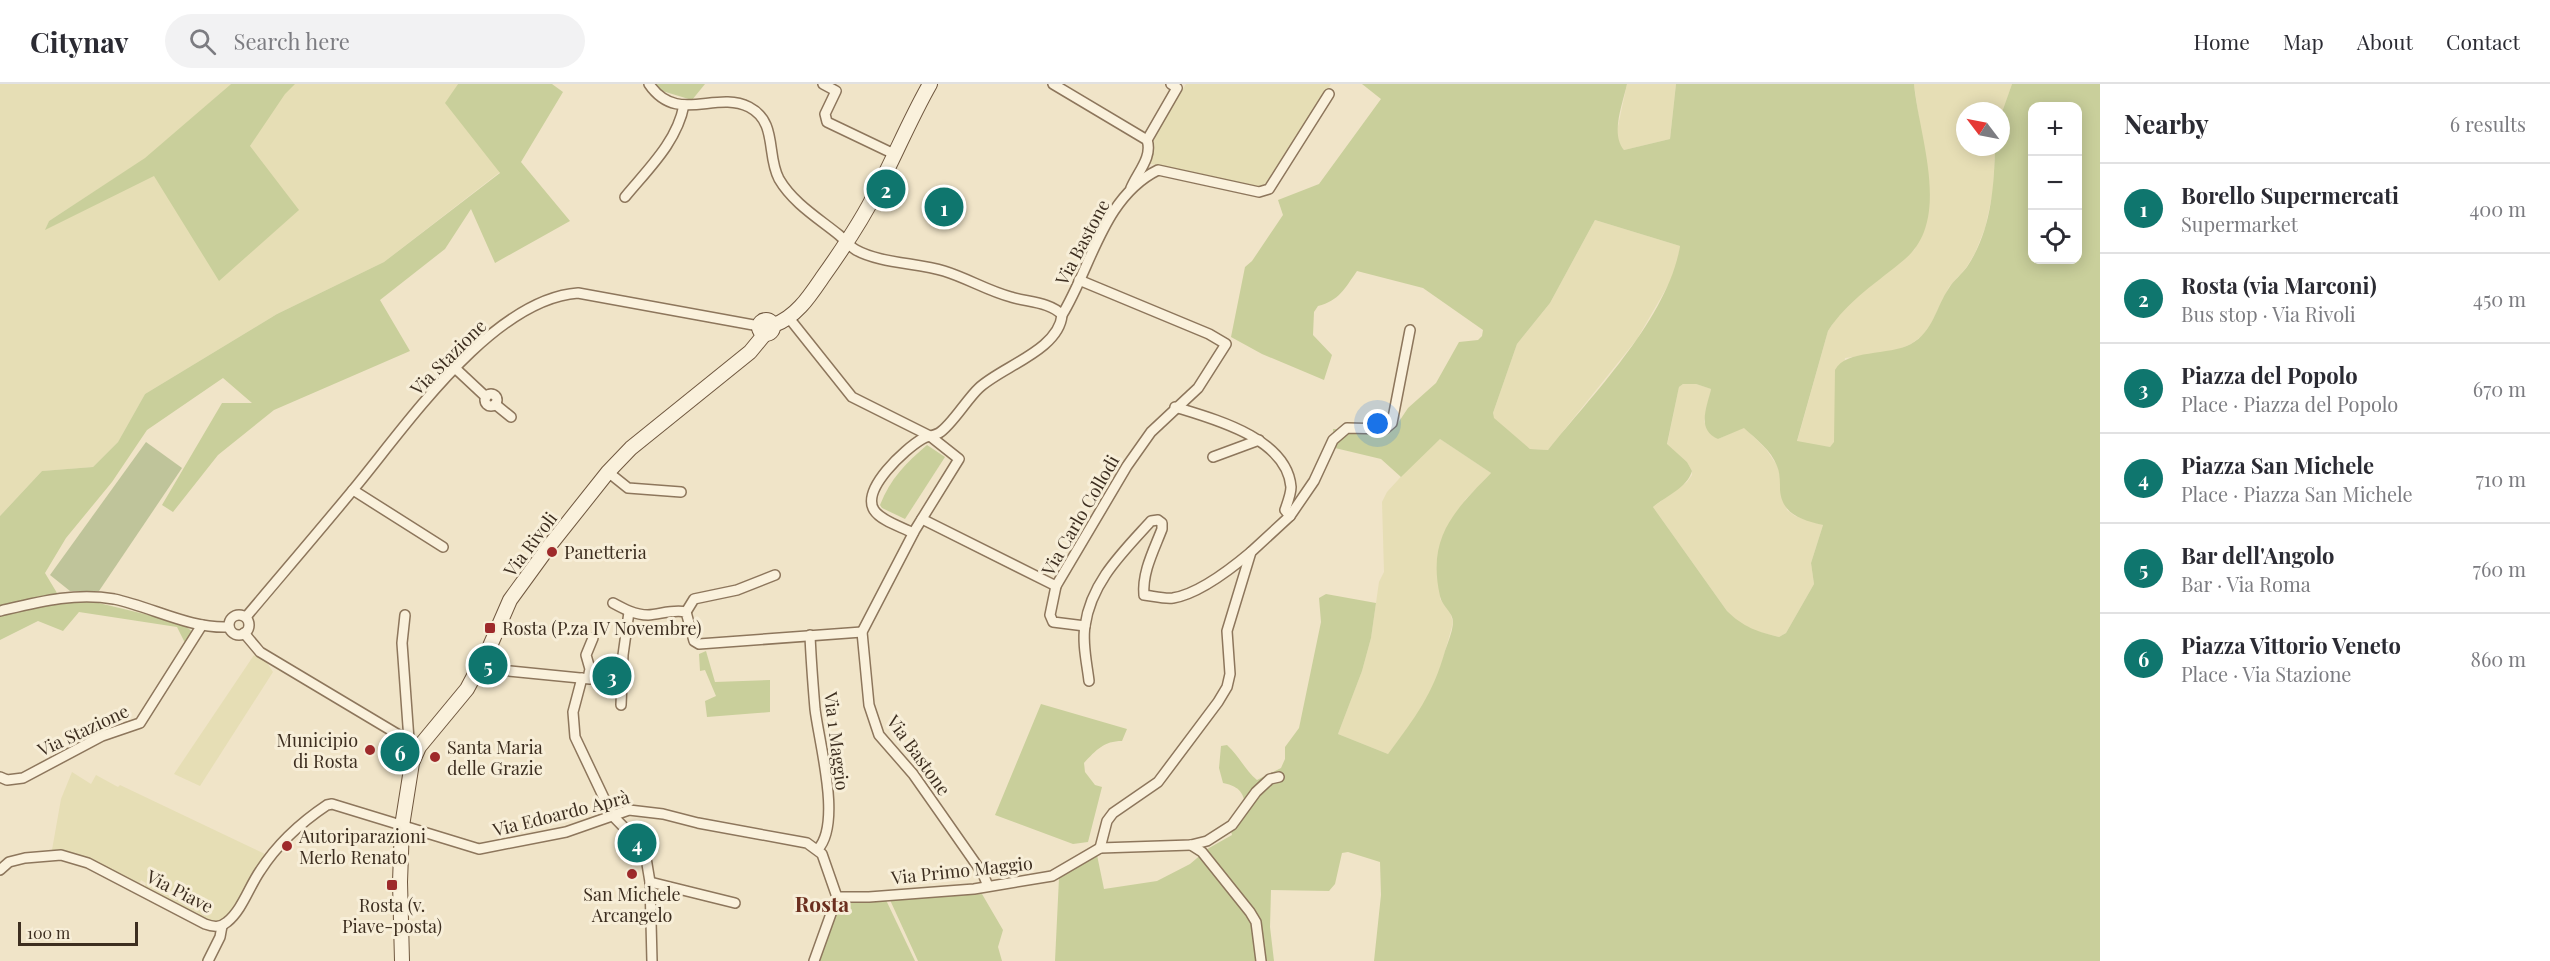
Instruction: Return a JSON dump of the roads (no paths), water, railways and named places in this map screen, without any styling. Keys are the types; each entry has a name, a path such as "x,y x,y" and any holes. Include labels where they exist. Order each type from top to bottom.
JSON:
{"street":[{"path":"649,84 656,94 672,103 684,105 733,102 755,111 768,128 775,168 783,185 809,213 857,251 943,270 1010,297 1054,309 1062,315"},
{"path":"823,84 836,91 825,114 827,122 894,154"},
{"name":"Via Rivoli","path":"402,961 402,826 414,743 458,701 479,668 510,600 608,472 631,448 750,352 766,329 789,318 811,293 847,243 877,191 930,84"},
{"path":"1053,84 1147,140"},
{"path":"1130,191 1149,150 1147,140 1176,85"},
{"name":"Via Bastone","path":"914,533 876,512 872,502 879,481 912,446 945,427 966,401 990,378 1041,348 1056,331 1111,217 1130,191 1158,170 1259,192 1269,189 1329,94"},
{"path":"625,197 672,138 681,122 684,105"},
{"name":"Via Carlo Collodi","path":"1080,280 1209,334 1226,344 1198,388 1175,407 1151,432 1137,451 1056,586 1050,615 1053,622 1085,626"},
{"name":"Via Stazione","path":"246,617 455,368 511,320 549,300 568,294 613,298 766,329"},
{"path":"684,611 694,641 699,644 862,632 914,533 959,462 957,455 930,436 852,397 789,318"},
{"path":"1089,681 1085,626 1096,590 1107,571 1151,521 1158,520 1162,524 1162,529 1148,563 1143,586 1144,595 1173,598 1199,587 1233,567 1290,516 1314,481 1333,440 1347,428 1385,429 1392,423 1410,330"},
{"path":"455,368 486,397 494,396 495,404 512,417"},
{"path":"1175,407 1224,422 1259,440 1281,459 1291,488 1285,510 1290,516"},
{"path":"1213,457 1259,440"},
{"path":"608,472 628,488 681,492"},
{"path":"353,490 443,547"},
{"path":"922,519 1056,586"},
{"path":"1100,848 1107,821 1113,813 1158,782 1227,687 1230,674 1227,631 1251,552"},
{"path":"613,603 629,612 647,615 684,611 694,599 737,590 775,575"},
{"path":"0,611 61,598 99,597 202,625 230,627"},
{"path":"621,705 625,627 629,612"},
{"path":"405,615 402,643 414,743"},
{"path":"234,616 246,617 249,626 244,633 235,634 230,627 230,621 234,616"},
{"name":"Via Stazione","path":"0,777 7,780 23,778 102,736 140,723 202,625"},
{"name":"Via Bastone","path":"862,632 869,705 879,735 933,802 983,874 988,886"},
{"path":"244,633 260,652 414,743"},
{"name":"Via 1 Maggio","path":"810,635 817,718 828,784 829,816 825,839 818,849"},
{"path":"593,638 586,655 590,669 573,712 575,737 612,815 645,852 650,882 652,961"},
{"path":"479,668 586,678"},
{"path":"601,681 621,684"},
{"name":"Via Primo Maggio","path":"837,897 869,897 988,886 1052,876 1100,848 1191,844 1206,841 1232,825 1256,792 1270,778 1279,777"},
{"name":"Via Piave","path":"0,870 9,862 25,858 61,855 88,863 205,924 222,926 231,918 272,854 305,820 327,805 402,826"},
{"name":"Via Edoardo Aprà","path":"402,826 479,849 566,832 628,810 644,810 698,823 792,838 818,849"},
{"path":"1191,844 1202,852 1256,922 1261,961"},
{"path":"814,961 837,897 827,862 818,849"},
{"path":"650,882 735,903"},
{"path":"208,961 220,937 222,926"}],"place":[{"name":"Rosta (via Marconi)","path":"886,189"},
{"name":"Borello Supermercati","path":"944,207"},
{"name":"Panetteria","path":"552,552"},
{"name":"Rosta (P.za IV Novembre)","path":"490,628"},
{"name":"Bar dell'Angolo","path":"488,665"},
{"name":"Piazza del Popolo","path":"612,676"},
{"name":"Municipio di Rosta","path":"370,750"},
{"name":"Piazza Vittorio Veneto","path":"400,752"},
{"name":"Santa Maria delle Grazie","path":"435,757"},
{"name":"Piazza San Michele","path":"637,843"},
{"name":"Autoriparazioni Merlo Renato","path":"287,846"},
{"name":"San Michele Arcangelo","path":"632,874"},
{"name":"Rosta (v. Piave-posta)","path":"392,885"}],"district":[{"name":"Rosta","path":"822,903"}]}
